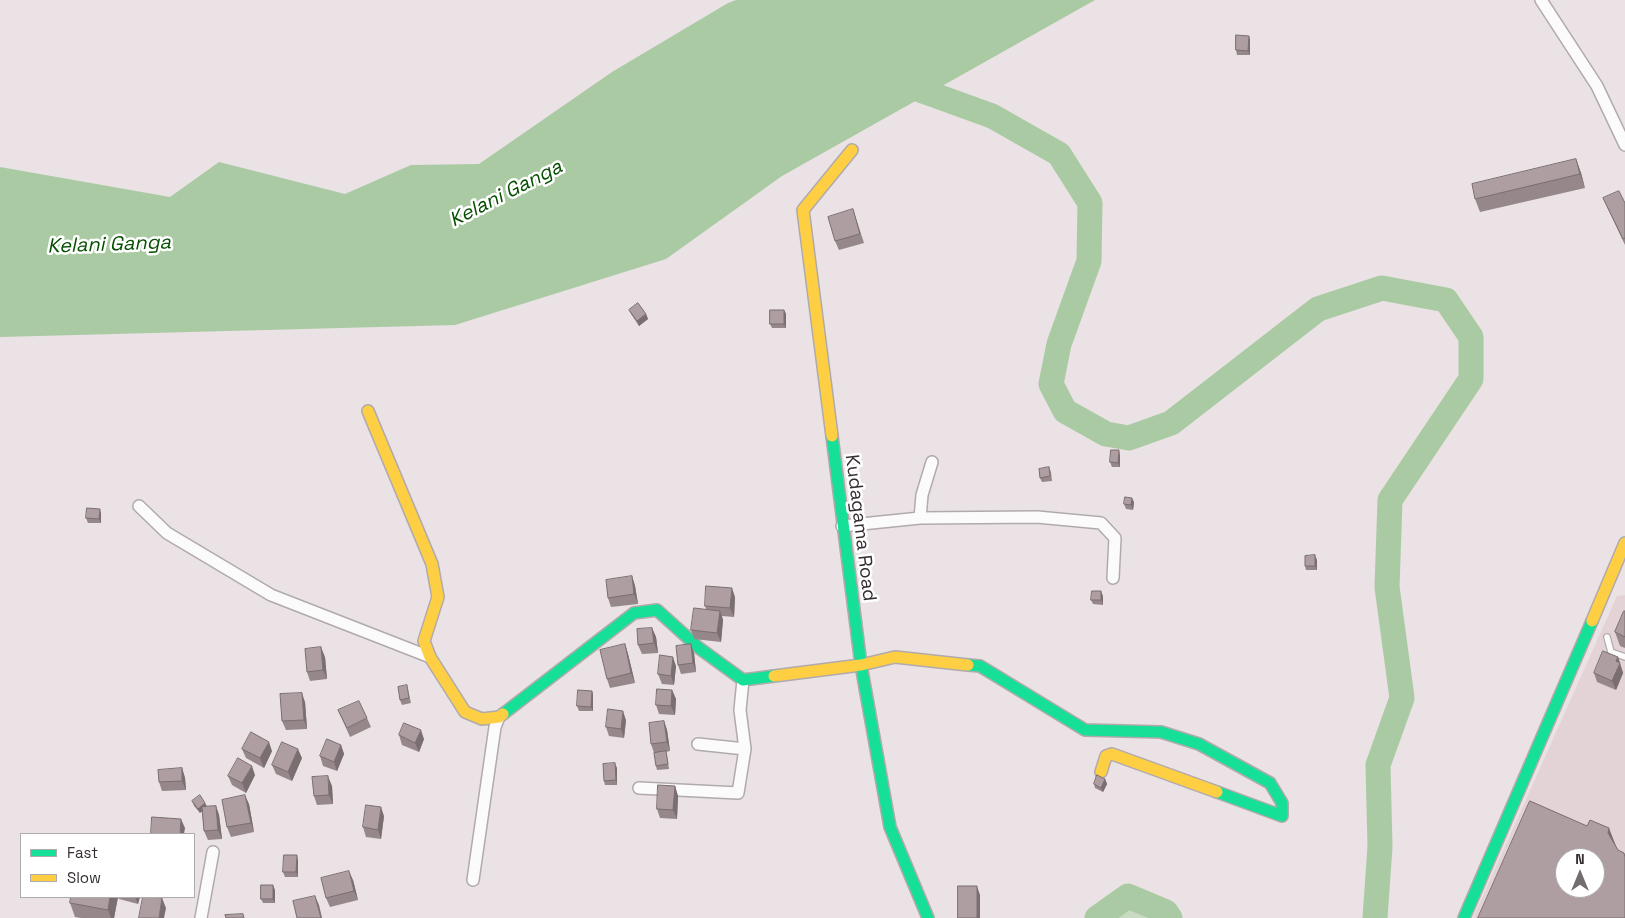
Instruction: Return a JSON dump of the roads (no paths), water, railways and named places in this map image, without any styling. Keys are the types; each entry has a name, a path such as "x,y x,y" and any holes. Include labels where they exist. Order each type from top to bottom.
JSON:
{"street":[{"path":"1541,0 1597,86 1625,145"},
{"name":"Kudagama Road","path":"852,150 803,210 860,665 890,827 928,913 928,918"},
{"path":"368,411 432,564 438,597 424,641 430,657 465,712 482,719 499,717"},
{"path":"920,518 922,495 932,462"},
{"path":"139,506 167,532 272,595 430,657"},
{"path":"842,526 920,518 1037,517 1101,523 1115,538 1113,578"},
{"path":"1464,918 1625,543"},
{"path":"473,880 495,727 499,717 634,613 643,610 657,610 699,648 743,680 860,665 895,657 980,666 1085,730 1161,732 1199,744 1270,783 1282,803 1282,816 1112,754 1106,756 1101,772"},
{"path":"639,788 738,793 744,749 740,710 743,680"},
{"path":"698,744 744,749"},
{"path":"201,918 213,852"}],"lane":[{"path":"1607,637 1611,652 1625,657"}],"water":[{"name":"Kelani Ganga","path":"736,0 1095,0 782,176 666,259 455,325 0,337 0,167 170,197 219,162 345,194 411,165 479,164 612,72"}],"waterway":[{"path":"898,82 992,116 1059,154 1090,203 1089,261 1059,344 1051,384 1065,411 1106,434 1129,438 1171,423 1318,309 1382,288 1446,300 1471,337 1471,379 1390,500 1387,587 1402,698 1378,765 1380,847 1375,918"},
{"path":"1097,918 1128,896 1166,912 1170,918"}]}
